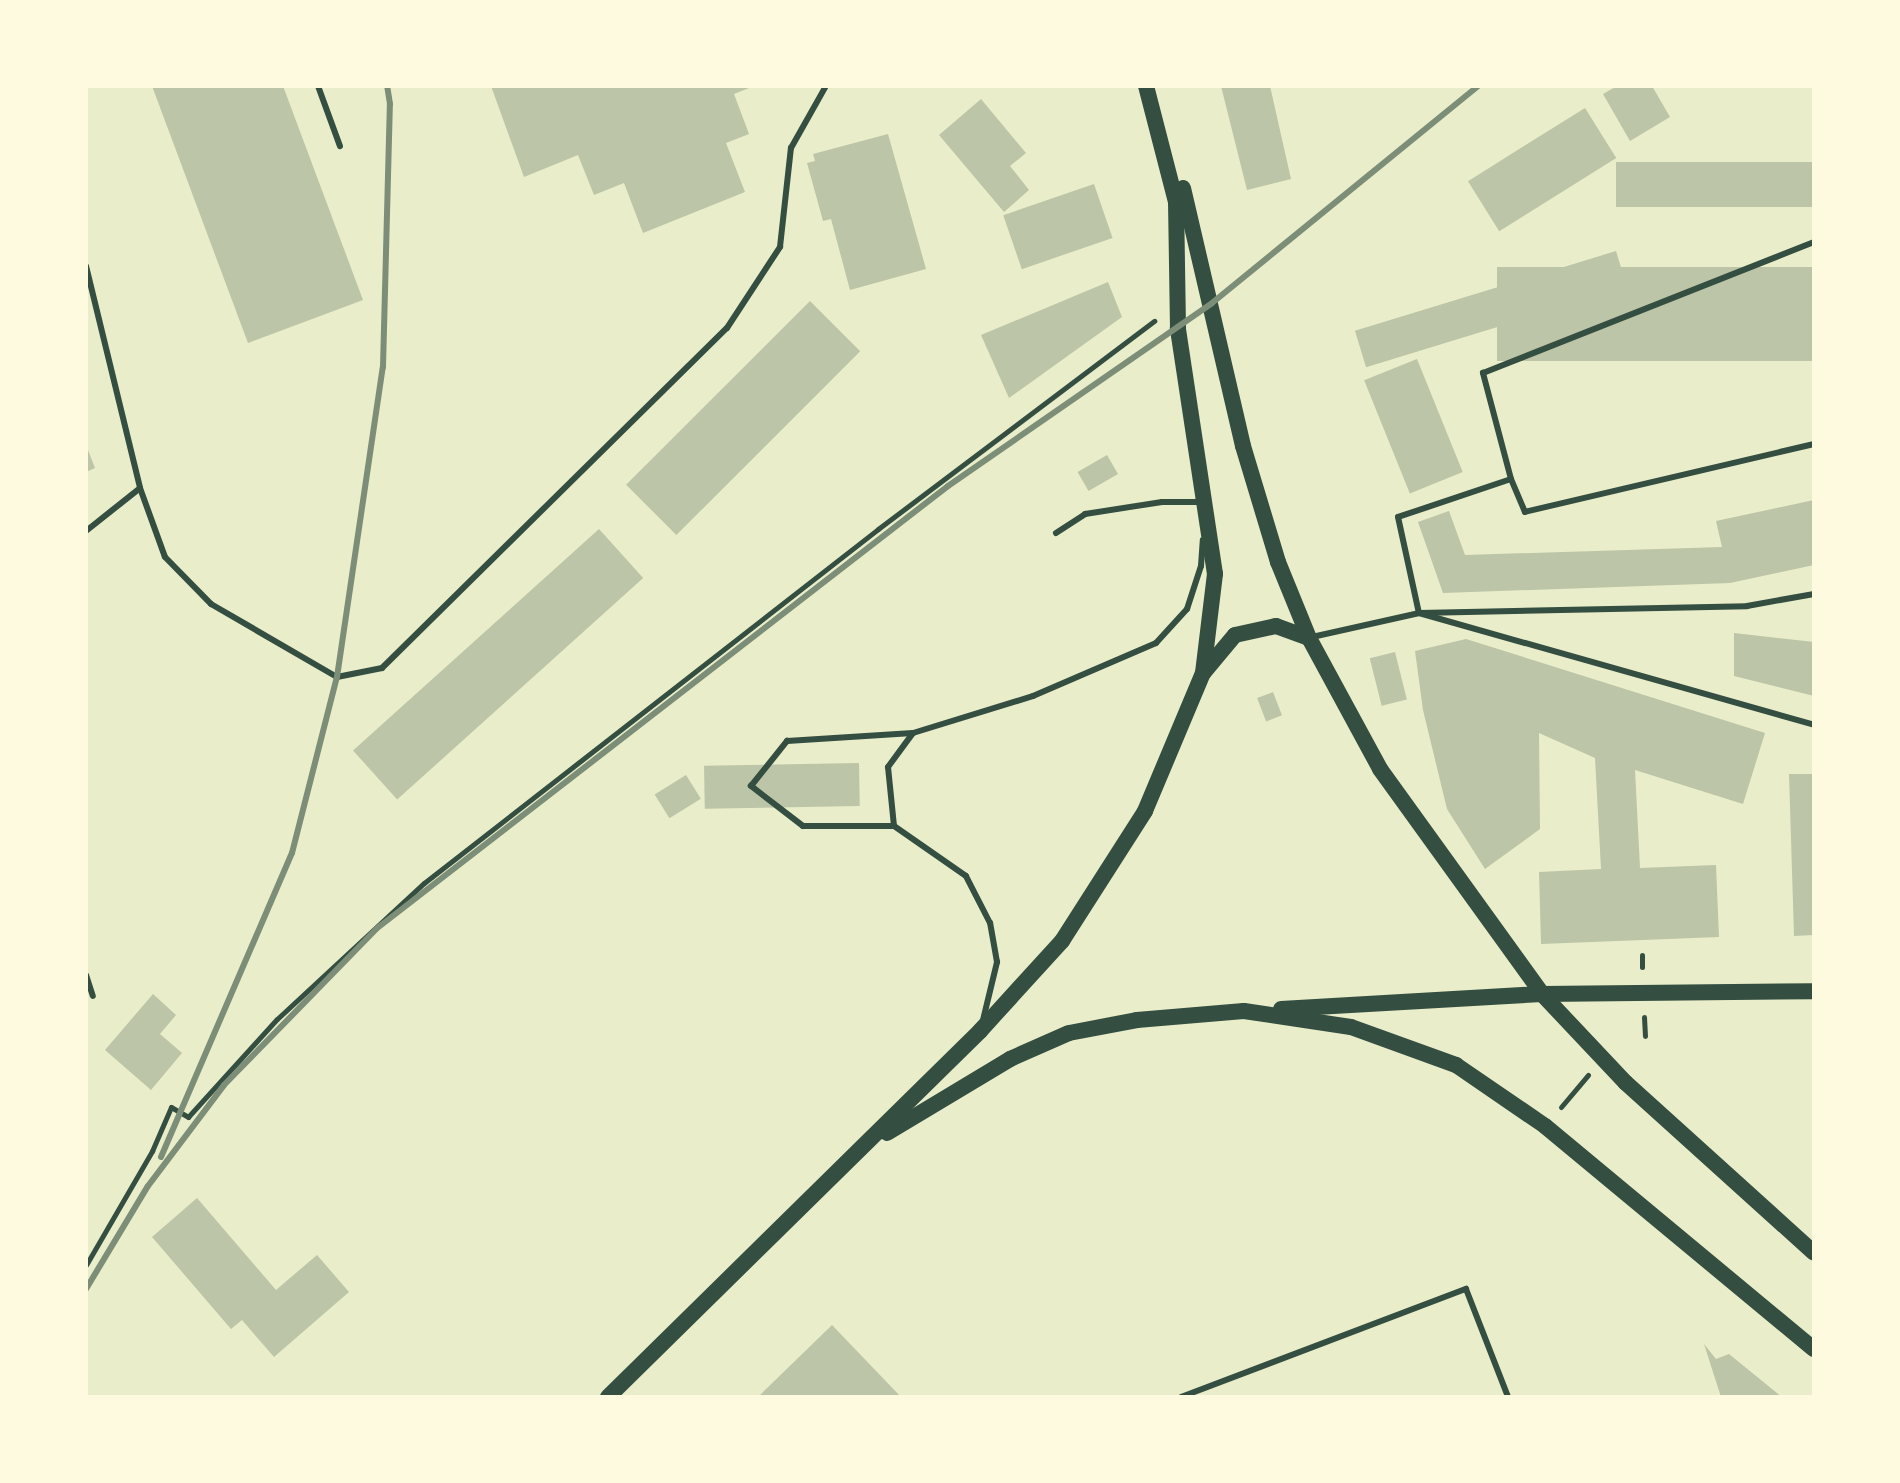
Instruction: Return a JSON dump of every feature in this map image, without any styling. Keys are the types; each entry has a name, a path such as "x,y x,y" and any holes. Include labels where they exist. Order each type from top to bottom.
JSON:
{"main road":[{"path":"608,1397 980,1031 1062,941 1145,811 1203,673 1215,574 1177,304 1176,202 1146,86"},
{"path":"1157,86 1212,303 1243,446 1278,562 1309,638 1380,769 1542,994 1709,1160 1814,1253"},
{"path":"1203,673 1235,635 1276,626 1309,638"},
{"path":"865,1146 1010,1059 1069,1033 1137,1020 1542,994 1814,991"},
{"path":"1244,1011 1351,1027 1456,1065 1545,1126 1814,1349"}],"lane":[{"path":"318,86 340,146"},
{"path":"86,266 140,488 165,557 211,604 337,677 382,668 727,328 780,247 791,148 826,86"},
{"path":"1814,242 1483,373 1511,479 1525,512 1814,444"},
{"path":"1419,613 1398,517 1511,479"},
{"path":"86,531 140,488"},
{"path":"980,1031 997,962 990,923 966,876 894,826 803,826 751,786 787,741 913,733 1033,696 1156,643 1187,609 1201,566 1206,502 1118,507 1085,514 1056,533"},
{"path":"1309,638 1419,613 1747,606 1814,594"},
{"path":"1419,613 1814,725"},
{"path":"894,826 888,767 913,733"},
{"path":"86,975 93,996"},
{"path":"1181,1397 1466,1289 1508,1397"}],"path":[{"path":"86,1265 152,1151 171,1107 188,1117 277,1019 400,904 605,740 1177,304"},
{"path":"1545,1126 1605,1060"}],"building":[{"path":"152,86 283,86 363,300 248,343"},
{"path":"491,86 754,86 734,94 749,134 726,143 745,192 643,233 624,183 594,195 578,155 524,177"},
{"path":"1221,86 1270,86 1291,179 1247,190"},
{"path":"1617,86 1652,86 1670,117 1630,141 1603,94"},
{"path":"981,99 1026,153 1010,166 1029,190 1004,212 939,135"},
{"path":"1585,108 1616,158 1499,231 1468,181"},
{"path":"888,134 926,269 850,290 831,219 823,221 807,163 815,161 813,154"},
{"path":"1616,162 1814,162 1814,207 1616,207"},
{"path":"1094,184 1113,238 1022,269 1003,215"},
{"path":"1616,251 1627,287 1366,367 1355,331"},
{"path":"1497,267 1814,267 1814,361 1497,361"},
{"path":"1108,282 1122,317 1009,398 981,335"},
{"path":"810,301 860,351 676,535 626,485"},
{"path":"1417,359 1463,472 1410,493 1364,380"},
{"path":"86,445 95,468 86,472"},
{"path":"1107,455 1118,474 1089,491 1078,472"},
{"path":"1814,500 1814,565 1730,583 1443,593 1418,522 1449,511 1465,555 1722,547 1716,521"},
{"path":"599,529 643,578 397,800 353,750"},
{"path":"1734,633 1814,642 1814,696 1734,676"},
{"path":"1466,639 1765,733 1743,804 1635,770 1640,868 1716,865 1719,937 1541,944 1539,872 1601,869 1595,758 1539,733 1540,829 1485,869 1447,809 1423,710 1415,651"},
{"path":"1395,652 1407,700 1382,706 1370,658"},
{"path":"1273,692 1282,715 1266,721 1257,698"},
{"path":"859,763 860,806 705,809 704,766"},
{"path":"1789,774 1814,774 1814,935 1794,936"},
{"path":"686,775 701,799 669,818 655,795"},
{"path":"153,994 176,1015 160,1034 182,1053 151,1090 105,1050"},
{"path":"197,1198 276,1290 317,1255 349,1292 274,1357 242,1320 231,1329 152,1237"},
{"path":"832,1325 901,1397 758,1397"},
{"path":"1704,1344 1716,1359 1729,1354 1782,1397 1721,1397"}],"railway":[{"path":"161,1157 292,853 337,677 383,367 390,104 387,86"},
{"path":"86,1289 148,1186 224,1085 376,929 948,486 1212,303 1478,86"}]}
